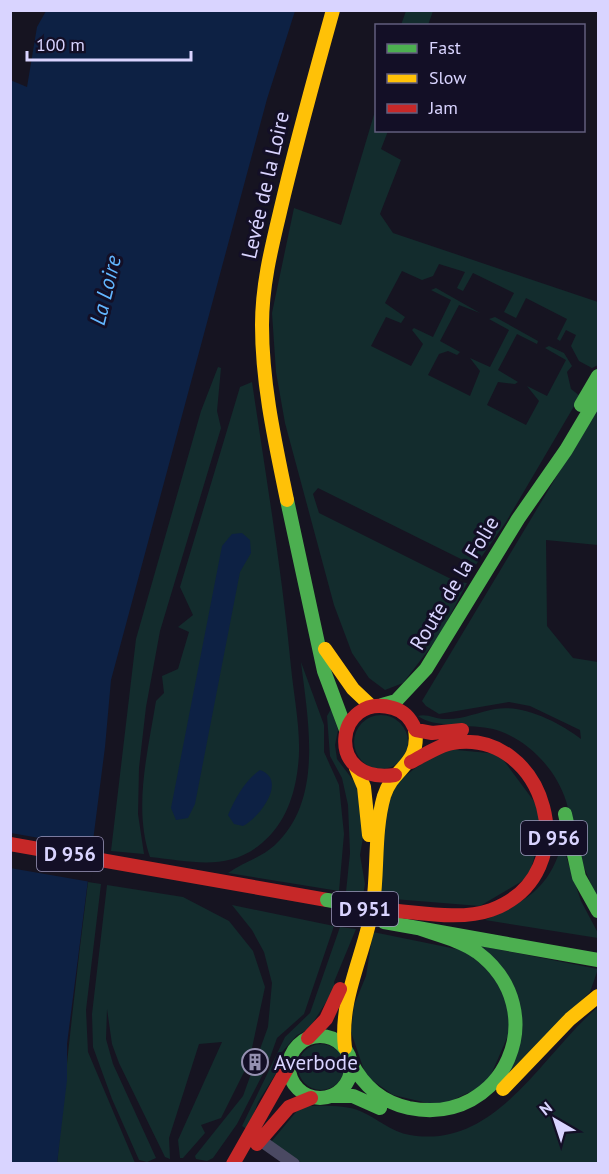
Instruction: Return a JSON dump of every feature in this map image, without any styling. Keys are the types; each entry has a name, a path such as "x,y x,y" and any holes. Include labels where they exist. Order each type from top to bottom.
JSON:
{"main road":[{"name":"Levée de la Loire","path":"316,635 270,418 264,372 262,323 265,279 304,112 333,10"},
{"name":"Route de la Folie","path":"518,519 534,484 598,376"},
{"name":"Route de la Folie","path":"413,725 413,701 426,669 518,519 559,460 598,396"},
{"name":"D 951","path":"316,635 347,682 376,705 402,711 413,725"},
{"name":"D 951","path":"233,1164 288,1067 294,1050 326,1018 346,976 360,934 368,892 368,811 364,787 345,750 346,729 324,671 316,635"},
{"name":"Route de la Folie","path":"376,705 396,700 426,669"},
{"path":"346,729 360,711 376,705"},
{"path":"413,725 432,733 472,729 498,734"},
{"path":"411,762 418,741 413,725"},
{"name":"D 956","path":"385,916 471,912 489,910 506,904 518,897 538,877 552,852 554,837 550,804 543,788 523,763 508,753 479,743 460,742 425,752 411,762"},
{"name":"D 951","path":"351,1062 345,1048 343,1013 375,897 384,800 395,775 411,762"},
{"path":"356,768 375,777 395,775"},
{"name":"D 956","path":"560,797 574,866 581,884 598,910"},
{"name":"D 956","path":"10,844 128,870 326,906 575,941"},
{"name":"D 956","path":"10,856 128,870"},
{"name":"D 956","path":"351,1062 357,1076 374,1093 400,1106 429,1112 456,1109 469,1103 494,1084 509,1061 517,1038 517,1013 514,1000 500,973 470,948 385,916"},
{"name":"D 956","path":"418,928 598,960"},
{"path":"243,1164 260,1140 289,1107 310,1098 353,1096 416,1121 442,1123 466,1117 499,1094 570,1019 598,996"},
{"path":"308,1038 328,1037 345,1048"},
{"path":"332,1096 348,1083 351,1062"},
{"path":"288,1067 294,1086 310,1098"}],"street":[{"path":"260,1140 294,1164"}],"green space":[{"path":"406,10 433,11 428,24 401,24"},
{"path":"375,111 375,132 388,132 381,149 401,160 380,214 393,233 598,302 598,365 592,368 579,361 571,346 576,335 566,330 560,341 557,339 567,319 526,298 516,318 504,312 514,293 473,273 463,291 457,288 465,272 439,264 433,276 422,280 402,271 385,303 405,317 401,323 386,317 371,346 411,366 423,344 412,330 414,328 433,337 451,300 431,290 436,288 480,313 459,305 440,341 460,352 457,355 448,351 439,354 428,375 470,396 480,371 470,358 490,367 509,330 489,319 495,317 538,341 537,344 517,334 498,370 518,382 515,384 498,382 487,405 526,425 539,401 527,386 547,396 566,360 545,348 549,346 564,353 572,366 567,372 571,389 580,396 506,522 475,566 318,488 313,494 319,513 457,582 467,583 440,635 403,683 385,690 369,678 352,653 334,605 285,423 276,372 272,313 294,208 341,225"},
{"path":"218,367 221,368 217,411 221,428 160,631 146,707 139,768 138,814 144,854 111,851 136,639 201,411"},
{"path":"252,382 278,560 297,716 299,754 297,777 283,818 262,843 249,852 236,858 209,862 150,857 145,838 142,799 156,701 164,693 162,676 178,669 189,632 178,627 193,615 180,587 240,387"},
{"path":"598,407 598,545 546,540 547,626 573,658 598,662 598,902 573,837 561,789 538,756 517,740 493,729 443,724 418,716 451,719 495,709 517,709 552,721 581,739 580,730 530,706 509,702 439,714 422,701"},
{"path":"301,662 324,725 324,752 339,785 344,834 339,891 228,873 275,845 290,826 301,805 307,782 309,734"},
{"path":"331,709 338,730 335,745 337,759 356,784 364,832 360,855 365,884 363,895 346,892 350,853 348,805 342,778 330,756 327,716"},
{"path":"376,715 386,715 396,719 404,727 408,742 404,757 396,765 386,769 376,769 366,765 358,757 354,747 354,737 358,727 366,719"},
{"path":"446,749 499,754 545,816 529,877 480,906 381,898 384,827 395,788 411,771"},
{"path":"562,844 581,901 598,933 598,938 485,920 524,900 534,892 550,873"},
{"path":"88,882 101,884 86,1010 88,1052 135,1163 57,1164"},
{"path":"107,885 183,897 229,921 253,951 265,987 249,1062 221,1118 201,1125 205,1133 183,1158 180,1158 178,1140 222,1042 199,1044 169,1138 170,1159 165,1157 119,1063 112,1044 107,1009 106,1039 113,1064 156,1158 147,1162 139,1160 112,1099 93,1047 92,1014"},
{"path":"232,905 334,926 304,1014 277,1038 267,1066 237,1124 213,1158 207,1161 196,1159 195,1156 243,1096 268,1027 272,983 264,952 252,930"},
{"path":"340,927 356,929 334,982 335,988 309,1029 297,1035 281,1053 280,1067 258,1102 248,1130 242,1126 285,1037 310,1013"},
{"path":"373,932 466,951 501,982 513,1024 487,1084 440,1106 393,1095 366,1076 351,1032 354,1005 366,976"},
{"path":"481,946 598,969 590,992 506,1077 522,1026"},
{"path":"598,1007 598,1163 302,1163 271,1142 301,1106 354,1109 397,1131 410,1135 440,1136 468,1128 493,1113 515,1094"},
{"path":"321,1044 330,1045 337,1051 343,1058 343,1076 337,1083 330,1089 321,1090 312,1089 305,1083 299,1076 298,1067 299,1058 305,1051 312,1045"}],"water":[{"name":"La Loire","path":"46,11 295,11 267,99 111,680 105,747 67,1044 67,1080 57,1164 10,1163 10,80 27,87 37,27"},
{"path":"242,533 250,540 251,553 240,572 195,804 188,818 176,820 171,808 222,546 232,534"},
{"path":"260,770 268,775 272,782 268,798 257,815 250,821 243,826 234,824 228,815 237,796 245,784"}],"pier":[{"path":"11,833 96,848 91,882 10,868"}],"traffic: fast":[{"path":"581,405 598,376"},
{"path":"382,705 396,701 426,669 518,519 566,450 598,396"},
{"path":"287,500 324,671 346,730"},
{"path":"565,814 579,877 598,911"},
{"path":"327,900 386,910"},
{"path":"384,922 598,960"},
{"path":"351,1062 368,1086 390,1102 409,1108 443,1109 471,1100 493,1082 508,1059 515,1032 513,1004 500,976 477,952 456,941 418,928"},
{"path":"314,1036 326,1036 342,1045 349,1055 351,1067 349,1079 342,1089 326,1098 314,1098 303,1093 294,1084 289,1073 289,1061 294,1050 303,1041 314,1036"},
{"path":"332,1096 353,1096 380,1108"}],"traffic: slow":[{"path":"287,500 264,369 262,325 264,292 284,195 333,10"},
{"path":"325,649 353,689 371,706"},
{"path":"345,1048 344,1030 349,994 373,905 381,809 388,786 414,751 415,729"},
{"path":"356,768 364,787 369,835"},
{"path":"503,1089 570,1019 598,996"}],"traffic: jam":[{"path":"395,775 372,774 356,766 347,754 345,739 349,724 359,713 373,706 401,711 415,729"},
{"path":"416,730 432,733 462,730"},
{"path":"386,910 453,915 491,910 521,892 539,866 546,837 543,807 531,779 511,757 484,744 452,743 436,748 411,762"},
{"path":"10,844 327,900"},
{"path":"308,1038 326,1019 340,989"},
{"path":"233,1164 288,1067"},
{"path":"257,1144 289,1107 311,1098"}],"place":[{"name":"Averbode","path":"255,1062"}]}
